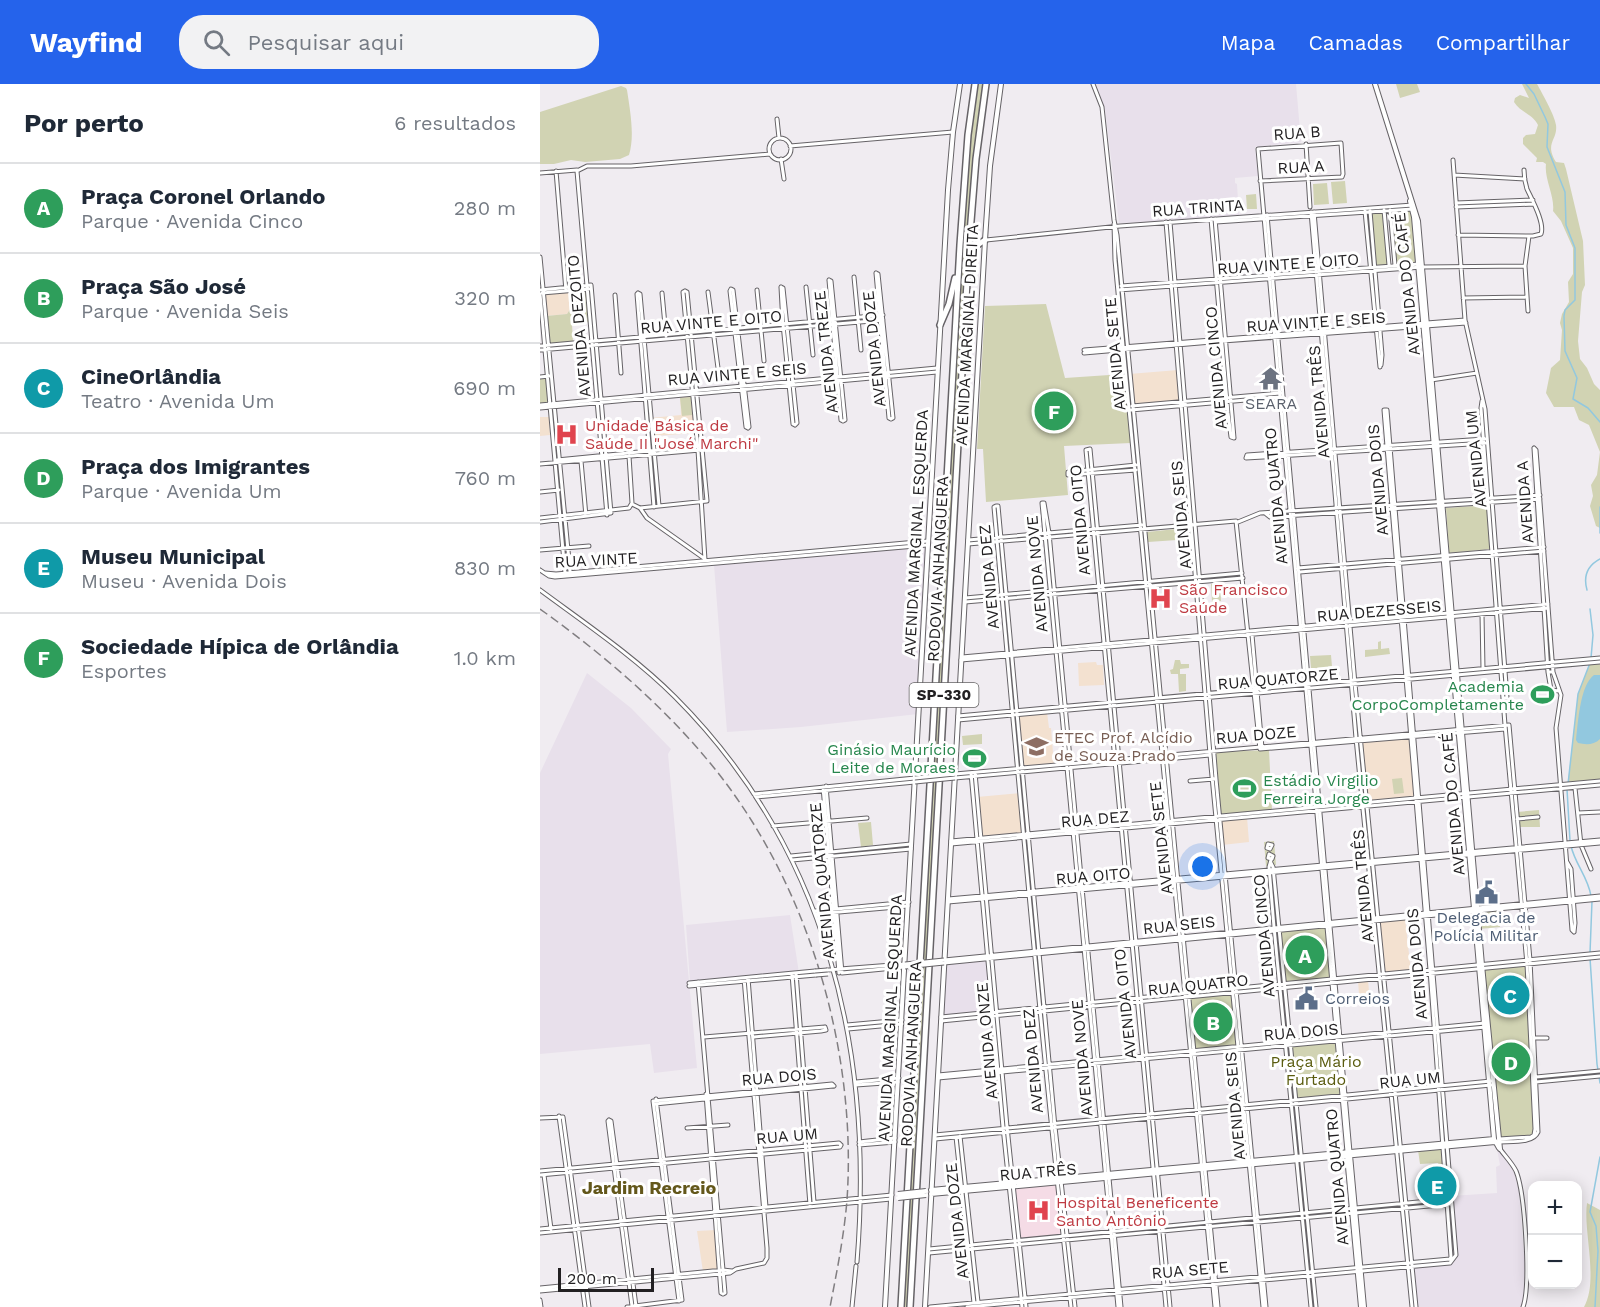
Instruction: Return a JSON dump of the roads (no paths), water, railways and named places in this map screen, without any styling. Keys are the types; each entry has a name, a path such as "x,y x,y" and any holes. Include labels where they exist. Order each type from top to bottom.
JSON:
{"highway":[{"name":"RODOVIA ANHANGUERA","path":"901,1307 959,261 968,135 975,84"},
{"name":"RODOVIA ANHANGUERA","path":"910,1307 968,274 974,181 986,84"},
{"path":"968,274 973,250 984,240"},
{"path":"940,325 949,304 959,261"}],"main road":[{"name":"AVENIDA MARGINAL ESQUERDA","path":"885,1307 937,370 953,132 960,84"},
{"name":"AVENIDA MARGINAL DIREITA","path":"928,1307 929,1192 935,1137 984,240 990,166 1001,84"},
{"name":"AVENIDA DO CAFÉ","path":"1375,84 1413,207 1420,266 1480,967 1496,1141 1500,1149"},
{"name":"RUA TRÊS","path":"892,1197 1107,1175 1496,1141"},
{"name":"AVENIDA QUATRO","path":"1349,1154 1362,1307"}],"street":[{"name":"AVENIDA SETE","path":"1093,84 1102,105 1216,1307"},
{"path":"777,119 779,138"},
{"path":"790,146 953,132"},
{"path":"540,173 577,171 587,166 631,166 770,154 781,159 789,154 790,146 784,139 779,138 770,143 770,154"},
{"name":"RUA B","path":"1258,149 1339,142 1342,144 1343,176"},
{"path":"1306,144 1310,207"},
{"name":"AVENIDA QUATRO","path":"1258,149 1349,1154"},
{"path":"781,159 784,179"},
{"name":"AVENIDA UM","path":"1452,160 1465,321 1483,412 1499,610 1503,698 1529,962 1535,1080 1535,1135"},
{"path":"1458,235 1539,236 1543,230 1524,170"},
{"path":"556,171 565,289"},
{"name":"AVENIDA DEZOITO","path":"577,171 609,513"},
{"path":"1454,175 1525,179"},
{"name":"RUA A","path":"1260,181 1343,176"},
{"path":"1456,205 1534,202"},
{"name":"RUA TRINTA","path":"984,240 1114,225 1213,221 1413,207"},
{"name":"RUA TRINTA","path":"1367,210 1413,207"},
{"path":"1367,210 1380,367 1382,359 1377,328"},
{"path":"1384,210 1389,266"},
{"path":"1390,210 1395,265"},
{"name":"AVENIDA TRÊS","path":"1312,214 1370,862 1414,1307"},
{"name":"AVENIDA CINCO","path":"1213,221 1231,437 1234,438 1229,399"},
{"name":"AVENIDA SEIS","path":"1168,222 1217,818 1264,1307"},
{"path":"1528,311 1525,266 1529,236"},
{"path":"540,256 545,348 568,574"},
{"name":"RUA VINTE E OITO","path":"1119,288 1395,265 1525,266"},
{"name":"RUA VINTE E OITO","path":"1372,268 1420,266"},
{"name":"AVENIDA DOZE","path":"881,318 875,274 877,273 890,404"},
{"path":"854,277 861,350"},
{"name":"AVENIDA TREZE","path":"834,322 829,280 831,281 839,378 841,420 843,421 845,420 839,378"},
{"path":"541,292 589,286"},
{"path":"806,286 813,355"},
{"path":"785,326 783,288 782,287 785,326 796,425 793,424 793,402"},
{"path":"736,330 730,291 731,289 749,427 747,428 743,387"},
{"path":"757,290 764,361"},
{"path":"689,334 687,292 684,291 707,501 702,509"},
{"path":"708,292 718,368"},
{"path":"642,338 640,294 638,293 657,507"},
{"path":"662,293 666,336"},
{"path":"615,295 621,373"},
{"path":"1463,298 1527,297"},
{"name":"RUA VINTE E OITO","path":"545,348 881,318"},
{"name":"RUA VINTE E SEIS","path":"1084,351 1465,321"},
{"name":"RUA VINTE E SEIS","path":"540,406 937,370"},
{"path":"1431,380 1477,373"},
{"path":"540,377 549,376"},
{"path":"1131,408 1281,395"},
{"name":"AVENIDA DOIS","path":"1388,447 1386,409 1384,410 1399,561 1450,1202 1452,1258"},
{"path":"1286,454 1247,459 1246,456 1485,441"},
{"path":"540,464 700,448"},
{"path":"700,448 705,560"},
{"name":"AVENIDA A","path":"1538,497 1536,450 1534,448 1550,672 1561,696 1556,726 1567,862 1570,867 1571,900 1572,931 1574,932 1571,900"},
{"name":"AVENIDA OITO","path":"1088,449 1168,1307"},
{"path":"628,455 631,505"},
{"path":"558,461 582,461 604,457"},
{"path":"582,461 586,515"},
{"path":"1090,472 1068,472 1068,475 1136,468"},
{"path":"540,492 560,490"},
{"path":"968,542 1142,527 1237,522 1255,514 1292,514 1538,497"},
{"path":"540,520 609,513 631,505 640,508 707,501"},
{"name":"AVENIDA NOVE","path":"1047,535 1042,503 1044,503 1047,535 1057,650 1119,1307"},
{"name":"AVENIDA DEZ","path":"999,539 994,507 996,506 998,506 1004,597 1053,1125 1073,1307"},
{"path":"640,508 646,518 705,560"},
{"path":"1237,522 1261,748"},
{"name":"RUA VINTE","path":"568,574 705,560 928,543"},
{"name":"RUA VINTE","path":"542,571 568,574 928,543"},
{"path":"540,550 589,546"},
{"path":"1297,570 1542,549"},
{"path":"965,600 1243,576"},
{"path":"540,590 674,696 712,738 741,774 773,826 791,858 815,912 839,971 855,1084 861,1200 852,1307"},
{"name":"RUA DEZESSEIS","path":"962,659 1546,606"},
{"name":"RUA DEZESSEIS","path":"1451,615 1482,614 1499,610"},
{"path":"1482,614 1483,669"},
{"name":"RUA QUATORZE","path":"958,718 1600,660"},
{"name":"RUA QUATORZE","path":"1455,673 1503,669"},
{"path":"1550,672 1551,690 1559,691"},
{"name":"RUA DOZE","path":"755,796 973,774 1507,727"},
{"name":"AVENIDA ONZE","path":"973,774 1005,1129 1024,1307"},
{"path":"1190,781 1214,779"},
{"name":"RUA DEZ","path":"951,843 1600,783"},
{"path":"1575,785 1580,843 1591,869"},
{"name":"AVENIDA QUATORZE","path":"824,788 839,971"},
{"name":"AVENIDA UM","path":"1513,790 1518,848"},
{"path":"1578,813 1600,812"},
{"path":"1517,819 1538,817"},
{"path":"773,826 867,818"},
{"name":"RUA OITO","path":"948,900 1600,842"},
{"path":"791,858 911,847"},
{"name":"AVENIDA CINCO","path":"1270,849 1270,854 1273,856 1271,861 1276,929 1313,1307"},
{"name":"RUA SEIS","path":"689,985 1598,898"},
{"path":"815,912 909,904"},
{"name":"RUA QUATRO","path":"941,1019 1600,955"},
{"path":"794,975 812,1205"},
{"path":"540,1290 732,1271 764,1263 767,1258 765,1210 747,980"},
{"path":"700,984 704,1036 702,1041 717,1214 721,1293 723,1294 725,1293 721,1272"},
{"path":"847,1027 902,1022"},
{"name":"RUA DOIS","path":"938,1076 1486,1025"},
{"path":"704,1036 751,1035 821,1029"},
{"path":"1532,1038 1547,1038"},
{"path":"1535,1080 1599,1074"},
{"path":"855,1084 898,1080"},
{"name":"RUA UM","path":"935,1137 1491,1083"},
{"name":"RUA DOIS","path":"662,1161 655,1102 834,1085 832,1087 803,1088"},
{"path":"540,1118 560,1116 587,1307"},
{"path":"616,1166 609,1120 611,1121 634,1306"},
{"path":"687,1128 728,1125"},
{"name":"AVENIDA DOZE","path":"958,1134 976,1305"},
{"name":"RUA TRÊS","path":"1496,1141 1532,1139 1535,1135"},
{"path":"859,1143 895,1140"},
{"name":"RUA UM","path":"541,1173 760,1153 839,1143 841,1145 840,1147 808,1148"},
{"path":"1500,1149 1516,1171 1520,1189 1528,1278 1523,1307"},
{"path":"627,1307 680,1301 662,1161"},
{"path":"541,1173 551,1230"},
{"name":"RUA TRÊS","path":"540,1231 892,1197"},
{"path":"929,1251 1450,1202"},
{"name":"RUA SETE","path":"928,1307 976,1305 1391,1265 1450,1263 1452,1258"},
{"path":"540,1300 541,1307"},
{"name":"RUA SETE","path":"967,1307 976,1305"}],"water":[{"path":"1594,675 1600,675 1600,739 1593,743 1581,744 1576,740 1580,705 1589,680"}],"waterway":[{"path":"1526,84 1534,94 1548,124 1547,147 1565,192 1566,225 1575,248 1575,300 1565,310 1564,316 1565,351 1577,378 1573,399 1588,408 1600,422"},
{"path":"1600,507 1600,533"},
{"path":"1587,590 1587,572 1600,559"},
{"path":"1590,609 1593,635 1591,658"},
{"path":"1568,784 1578,694 1590,663"},
{"path":"1567,789 1570,841"},
{"path":"1571,846 1591,896"},
{"path":"1590,953 1592,901"},
{"path":"1590,958 1600,1083"},
{"path":"1595,1307 1598,1251 1596,1226 1590,1212 1600,1157"}],"railway":[{"path":"540,609 614,666 660,708 702,754 722,778 753,823 780,872 803,924 822,978 835,1033 844,1089 848,1145 846,1213 830,1307"}],"place":[{"name":"SEARA","path":"1271,378"},
{"name":"Sociedade Hípica de Orlândia","path":"1054,411"},
{"name":"Unidade Básica de Saúde II \"José Marchi\"","path":"567,434"},
{"name":"São Francisco Saúde","path":"1161,598"},
{"name":"Academia CorpoCompletamente","path":"1542,695"},
{"name":"ETEC Prof. Alcídio de Souza Prado","path":"1036,746"},
{"name":"Ginásio Maurício Leite de Moraes","path":"974,758"},
{"name":"Estádio Virgilio Ferreira Jorge","path":"1245,789"},
{"name":"Delegacia de Polícia Militar","path":"1486,892"},
{"name":"Praça Coronel Orlando","path":"1305,955"},
{"name":"CineOrlândia","path":"1510,995"},
{"name":"Correios","path":"1307,998"},
{"name":"Praça São José","path":"1213,1022"},
{"name":"Praça dos Imigrantes","path":"1511,1062"},
{"name":"Museu Municipal","path":"1437,1186"},
{"name":"Hospital Beneficente Santo Antônio","path":"1038,1211"}],"district":[{"name":"Jardim Recreio","path":"649,1187"}],"park label":[{"name":"Praça Mário Furtado","path":"1316,1070"}]}
